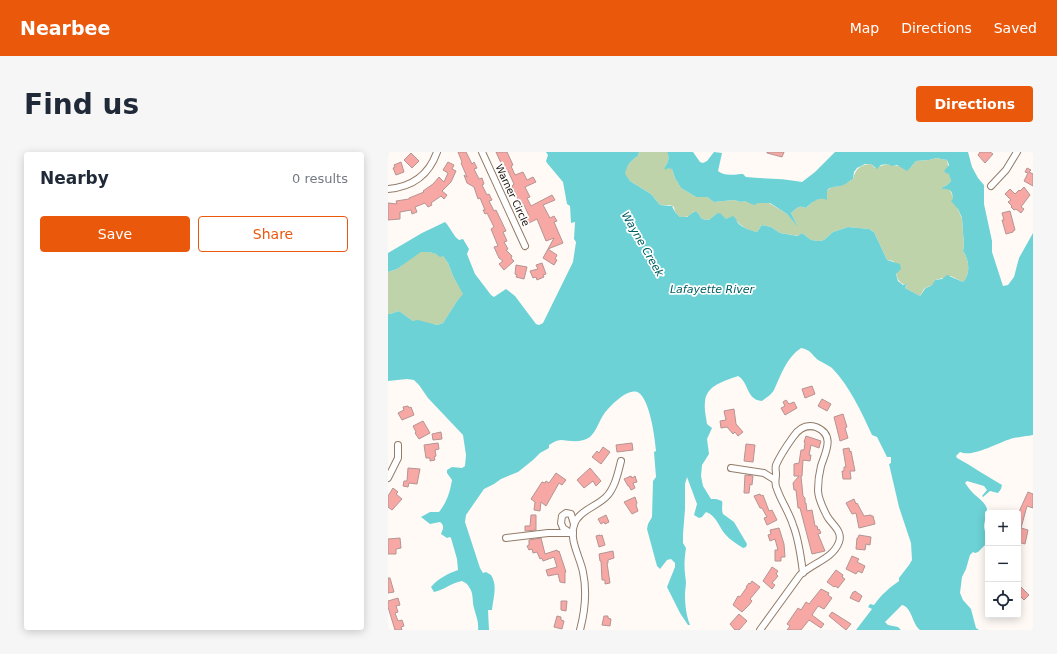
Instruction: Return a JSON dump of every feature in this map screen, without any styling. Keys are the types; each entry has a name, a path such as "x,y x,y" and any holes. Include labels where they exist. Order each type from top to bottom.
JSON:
{"street":[{"path":"388,189 405,186 419,178 431,165 437,152"},
{"name":"Warner Circle","path":"482,152 526,246"},
{"path":"991,186 1006,170 1017,152"},
{"path":"760,630 803,572 833,552 837,547 840,538 838,530 827,516 818,492 820,472 828,448 827,439 823,432 807,425 801,428 794,435 778,462 775,480 776,489 794,526 798,539 803,572"},
{"path":"388,478 398,458 398,445"},
{"path":"574,524 580,516 601,502 610,492 621,461"},
{"path":"731,468 764,474 775,480"},
{"path":"573,533 563,528 561,524 562,516 566,513 571,514 574,524 573,533 585,582 584,609 580,630"},
{"path":"506,538 548,533 573,533"}],"green space":[{"path":"639,152 667,152 668,160 664,168 670,167 681,188 696,197 707,197 714,202 734,200 741,202 769,203 787,214 797,225 791,213 798,208 806,208 815,200 823,198 831,187 841,186 853,179 855,172 861,166 871,164 875,168 887,164 911,167 916,161 936,158 947,160 951,181 941,188 949,188 962,219 963,251 968,262 966,279 963,282 951,276 935,280 932,285 924,289 920,296 905,288 907,285 903,284 899,280 896,274 895,263 887,260 874,232 869,229 848,227 833,232 824,240 819,241 811,240 802,233 799,236 780,233 771,227 762,225 757,232 749,230 737,221 726,219 716,214 709,220 702,219 698,213 694,211 688,216 680,217 675,212 674,207 670,205 660,205 651,194 630,181 624,174 631,162 638,156"},
{"path":"426,251 443,256 464,294 457,301 443,323 437,325 413,321 399,311 388,314 388,272 397,269 420,252"}],"water":[{"path":"546,152 639,152 638,156 629,164 625,174 630,181 651,194 660,205 672,206 680,217 687,217 695,211 702,219 709,220 716,214 720,213 726,219 733,216 738,223 753,231 757,232 762,225 771,227 780,233 798,236 802,233 811,240 819,241 824,240 833,232 848,227 869,229 874,232 887,260 900,264 901,269 896,274 898,281 903,285 907,284 905,288 920,296 925,289 933,284 935,280 942,279 947,275 963,282 966,279 968,271 967,258 963,251 962,218 958,209 951,201 953,199 952,192 941,188 951,181 949,174 944,171 949,165 947,160 936,158 916,161 907,171 897,165 881,165 877,169 871,164 865,164 857,168 854,172 853,179 842,185 831,187 827,192 827,200 818,199 806,208 797,208 791,213 798,227 787,214 770,203 758,203 754,205 745,201 741,202 734,200 714,202 707,197 696,197 681,188 672,169 668,168 666,170 664,168 668,160 667,152 693,152 700,162 703,163 707,161 714,152 722,153 718,171 721,173 730,175 743,174 746,177 802,182 815,172 835,152 968,152 972,167 984,185 984,204 992,241 992,252 1003,286 1008,285 1014,277 1019,258 1033,233 1033,435 1014,438 972,453 960,452 956,456 1002,485 998,493 990,491 983,497 982,496 987,490 984,486 967,481 965,483 983,502 987,510 985,510 984,526 985,545 978,552 973,552 970,555 962,577 960,593 963,600 971,609 976,628 979,630 920,630 915,624 908,609 902,605 885,622 888,625 898,627 901,630 856,630 872,609 868,607 870,604 874,605 885,592 899,581 899,578 912,560 911,543 899,507 889,464 891,463 891,457 887,457 877,437 872,435 855,400 838,375 832,368 818,360 809,351 801,348 791,357 773,391 762,401 753,398 742,379 738,376 717,384 706,396 705,407 707,424 712,428 707,439 709,454 702,465 701,476 703,486 711,499 722,501 723,514 734,522 747,544 746,547 743,548 731,540 725,534 715,518 706,512 699,518 694,515 697,504 687,477 685,484 683,543 686,548 684,565 686,582 685,594 690,625 688,625 680,613 667,587 675,567 675,563 671,559 667,560 660,569 657,566 647,529 652,517 653,481 656,477 654,452 656,451 649,411 643,397 639,393 635,392 625,394 611,406 604,414 590,437 587,439 580,441 558,440 549,445 549,448 540,453 518,472 501,479 484,489 466,515 465,522 480,568 483,573 486,572 491,575 494,583 492,610 488,610 489,630 478,630 478,622 473,606 472,592 466,583 462,581 458,582 434,592 431,587 437,581 458,570 457,559 451,538 447,538 441,534 443,528 442,523 430,524 421,517 430,512 439,512 446,501 452,480 447,473 447,470 452,467 462,468 465,466 466,455 463,435 428,398 414,380 407,379 388,381 388,314 399,311 413,321 418,320 437,325 443,323 463,294 443,256 440,257 429,252 421,252 397,269 388,272 388,253 422,233 445,222 457,239 463,239 469,249 467,254 475,274 491,295 494,297 506,289 515,296 536,324 539,325 543,323 573,262 576,242 574,239 575,222 571,223 570,206 567,204 563,182 547,163 546,161 548,155"}],"building":[{"path":"458,152 466,152 472,164 474,162 477,168 474,169 479,179 482,178 484,184 482,185 487,195 489,194 492,200 489,201 494,211 496,210 506,231 503,232 507,241 504,242 508,249 506,250 512,256 511,258 514,261 504,270 499,264 503,261 499,258 494,247 498,246 491,229 494,227 487,213 485,214 483,210 485,210 480,198 478,199 474,187 467,183 464,175 467,177"},
{"path":"496,152 507,152 513,165 511,166 515,175 523,172 527,180 533,177 536,182 525,187 530,197 527,198 531,206 552,195 555,200 543,205 550,218 554,216 557,221 554,222 563,243 548,249 554,238 546,241 537,219 529,223 526,218 529,216 524,205 522,205 518,200 512,186 514,184 508,171 505,172"},
{"path":"767,152 784,152 782,157"},
{"path":"980,152 990,152 993,154 985,163 978,155"},
{"path":"411,153 419,161 412,168 404,160"},
{"path":"401,162 404,172 396,175 393,168 395,167 394,165"},
{"path":"448,162 454,165 452,169 456,171 451,182 442,191 447,195 444,199 441,196 428,207 425,203 415,207 417,212 412,214 411,210 400,212 400,219 388,220 388,203 397,204 396,201 409,199 424,192 423,191 433,184 439,177 444,182 448,173 443,170"},
{"path":"1027,168 1031,170 1029,172 1033,174 1033,186 1024,181 1028,173 1025,172"},
{"path":"1024,187 1030,195 1021,207 1024,209 1021,213 1011,207 1012,206 1008,202 1011,200 1005,194 1010,189 1015,194"},
{"path":"1010,211 1015,230 1006,234 1002,220 1004,220 1002,213"},
{"path":"548,249 557,255 555,259 557,260 554,265 543,258"},
{"path":"542,263 546,274 543,275 544,277 537,280 536,277 533,278 530,271 538,269 536,265"},
{"path":"516,265 527,267 524,279 516,277"},
{"path":"812,386 815,394 805,398 802,389"},
{"path":"822,399 831,404 827,411 818,406"},
{"path":"786,400 789,404 794,402 797,408 785,415 781,408 785,406 783,402"},
{"path":"408,406 409,408 411,407 414,415 402,420 398,413 404,410 403,407"},
{"path":"734,409 736,424 743,432 738,436 735,432 733,434 727,427 721,428 720,421 726,420 724,411"},
{"path":"843,414 847,427 845,428 848,438 840,441 834,417"},
{"path":"423,421 430,433 419,439 413,426"},
{"path":"441,432 442,439 433,440 432,434"},
{"path":"806,436 821,441 819,448 811,445 809,455 811,455 810,461 803,460 801,476 803,496 805,498 807,511 812,510 815,526 817,526 821,533 818,534 825,551 812,554 800,508 798,508 796,490 794,490 793,483 799,476 794,476 794,464 799,463 801,450 804,450"},
{"path":"438,443 439,449 435,450 435,460 430,461 430,458 426,458 424,445"},
{"path":"632,443 633,450 617,452 616,445"},
{"path":"746,444 755,445 753,462 744,461"},
{"path":"603,447 610,452 601,464 592,457 597,451 599,453"},
{"path":"849,448 855,471 850,471 851,479 843,479 842,471 844,471 844,467 846,467 843,449"},
{"path":"408,468 420,469 417,484 409,483 408,487 403,486 404,481 407,481"},
{"path":"590,468 601,481 596,486 593,481 584,488 577,480"},
{"path":"556,473 566,480 562,485 559,483 546,506 541,502 540,511 534,510 535,502 531,499 542,482 545,483 546,481 549,483"},
{"path":"745,475 753,476 749,493 744,493"},
{"path":"631,476 632,478 635,476 637,482 633,483 635,488 631,490 624,479"},
{"path":"393,488 398,492 396,494 402,499 392,510 388,507 388,496"},
{"path":"1028,492 1033,494 1033,508 1027,506 1021,528 1020,510"},
{"path":"760,494 761,496 763,495 769,511 772,510 777,520 767,525 764,518 767,517 762,508 760,508 754,496"},
{"path":"635,497 638,511 632,514 624,502"},
{"path":"854,499 864,516 873,516 875,524 859,528 856,513 852,514 846,503"},
{"path":"531,515 536,515 536,530 525,531 525,526 530,526"},
{"path":"606,515 609,522 605,524 604,522 601,524 598,519"},
{"path":"779,528 784,544 785,557 781,557 781,561 775,561 775,550 778,550 775,539 770,541 768,535 771,534 770,530"},
{"path":"1021,528 1028,530 1025,544 1021,543"},
{"path":"602,535 605,545 599,547 596,536"},
{"path":"859,535 871,537 870,545 866,544 865,550 856,549 857,538"},
{"path":"400,538 401,548 396,549 396,554 388,554 388,539"},
{"path":"541,538 545,554 557,550 558,552 559,551 566,572 565,583 560,582 558,574 548,576 546,570 557,567 554,557 543,561 542,558 540,559 537,552 533,553 532,549 529,550 527,546 529,545 529,540"},
{"path":"613,551 614,558 608,560 607,563 610,583 605,584 605,580 602,580 599,554"},
{"path":"852,556 859,559 857,562 865,566 862,573 858,571 856,574 846,569"},
{"path":"772,567 778,571 776,574 778,576 772,583 775,585 772,589 763,581"},
{"path":"836,570 843,575 842,577 845,579 838,588 827,582"},
{"path":"388,578 390,578 394,592 388,593"},
{"path":"752,581 760,587 750,599 752,601 742,612 733,605 738,596 740,597"},
{"path":"1021,587 1029,595 1024,600 1021,597"},
{"path":"821,589 829,593 828,595 832,598 824,609 818,606 812,615 824,624 821,628 809,620 801,630 787,630 790,626 787,624 798,608 801,610 806,602 809,604"},
{"path":"855,591 862,596 859,602 850,598"},
{"path":"398,598 400,605 396,606 398,612 395,613 398,621 402,620 404,626 401,627 402,630 395,630 388,607 388,601"},
{"path":"561,601 567,601 566,611 561,610"},
{"path":"832,612 851,624 846,630 829,616"},
{"path":"739,614 747,621 739,630 735,630 730,624"},
{"path":"557,616 561,617 561,620 564,621 562,629 554,627"},
{"path":"604,616 608,616 608,618 611,619 610,626 602,625"}],"water label":[{"name":"Wayne Creek","path":"643,244"},
{"name":"Lafayette River","path":"712,289"}]}
